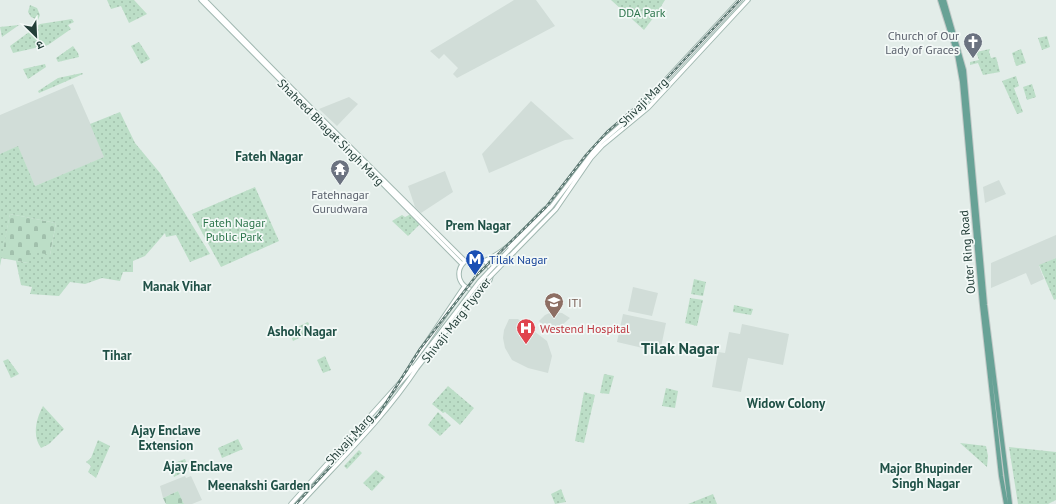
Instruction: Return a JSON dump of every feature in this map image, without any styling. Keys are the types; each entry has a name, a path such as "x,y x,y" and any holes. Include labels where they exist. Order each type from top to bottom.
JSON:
{"main road":[{"name":"Shaheed Bhagat Singh Marg","path":"201,0 462,264"},
{"name":"Shaheed Bhagat Singh Marg","path":"205,0 465,261"},
{"name":"Shivaji Marg","path":"551,207 598,144 634,114 740,0"},
{"name":"Shivaji Marg","path":"565,197 591,158 602,146 648,108 748,0"},
{"name":"Outer Ring Road","path":"940,0 964,82 982,305 1001,476 1006,504"},
{"name":"Outer Ring Road","path":"944,0 961,53 985,305 1010,504"},
{"path":"714,28 718,32"},
{"name":"Shivaji Marg Flyover","path":"408,375 416,368 483,284 565,197"},
{"path":"484,261 491,272 488,284 476,291 464,287 458,274 462,264 465,261 473,258 484,261 502,252 545,209 551,207"},
{"name":"Shivaji Marg Flyover","path":"413,374 479,282 551,207"},
{"path":"408,375 414,361 464,287"},
{"name":"Shivaji Marg","path":"300,504 367,430 413,374"},
{"name":"Shivaji Marg","path":"291,504 408,375"}],"shaded area":[{"path":"514,0 536,0 555,26 457,78 453,74 458,68 444,54 439,59 430,51"},
{"path":"73,84 105,157 35,186 18,147 0,154 0,115"},
{"path":"349,97 358,104 337,126 319,109"},
{"path":"531,101 574,139 565,140 489,173 482,154"},
{"path":"445,171 453,192 421,213 415,207 408,186"},
{"path":"999,180 1006,194 985,203 983,187"},
{"path":"1056,235 1056,258 1039,266 1044,279 1031,285 1026,273 991,288 991,263"},
{"path":"633,287 658,293 652,316 628,311"},
{"name":"ITI","path":"552,312 562,313 570,318 560,327 551,328 539,321 545,315"},
{"path":"623,314 666,323 660,352 617,342"},
{"name":"Westend Hospital","path":"509,319 518,319 547,341 552,356 548,373 528,368 512,360 505,348 503,338 504,330"},
{"path":"742,324 789,334 783,365 748,358 741,392 712,387 718,352 725,353 729,332 740,334"},
{"path":"185,476 186,478 191,476 202,500 192,504 184,504 178,491 163,498 160,486"}],"green space":[{"path":"107,0 134,0 147,14 129,23 121,6 111,9"},
{"name":"DDA Park","path":"611,0 665,0 644,30"},
{"path":"30,5 37,8 40,15 38,20 31,17 28,12"},
{"path":"72,19 74,22 68,25 71,29 48,45 13,53 10,46 40,24"},
{"path":"19,25 2,37 0,27"},
{"path":"1047,36 1050,47 1042,50 1038,38"},
{"path":"139,42 150,59 141,64 131,46"},
{"path":"73,46 79,57 58,62 56,58"},
{"path":"990,49 989,52 991,58 996,57 1000,72 983,75 978,63 970,65 970,62 979,60 976,52"},
{"path":"1021,49 1026,63 1016,66 1012,53"},
{"path":"45,64 46,67 28,79 23,69"},
{"path":"83,74 39,93 38,91 58,78"},
{"path":"1016,76 1019,86 1014,88 1023,112 1017,114 1002,81"},
{"path":"1032,84 1036,97 1027,100 1023,87"},
{"path":"120,112 135,143 160,173 210,254 190,262 176,235 166,237 165,233 145,256 133,261 133,272 123,272 120,281 102,278 85,284 70,282 59,296 30,294 32,287 21,285 16,261 28,263 30,251 50,255 56,223 10,214 0,266 0,154 18,146 35,186 104,157 90,124"},
{"name":"Fateh Nagar Public Park","path":"255,187 279,241 221,267 192,214"},
{"path":"10,214 56,223 50,255 28,263 1,258"},
{"path":"411,214 420,224 408,236 392,221 402,215 405,217"},
{"path":"1056,258 1056,299 1054,300 1039,265"},
{"path":"694,279 706,282 703,296 691,294"},
{"path":"690,298 703,300 697,326 685,323"},
{"path":"734,305 753,309 751,315 733,312"},
{"path":"308,322 313,331 293,341 289,331"},
{"path":"325,356 331,370 323,373 317,360"},
{"path":"8,359 19,374 11,378 3,361"},
{"path":"604,374 614,376 609,394 600,393"},
{"path":"448,386 474,408 460,425 445,412 443,413 432,404"},
{"path":"666,388 678,391 675,408 662,406"},
{"path":"584,392 595,395 584,443 575,441"},
{"path":"43,406 64,429 49,444 41,448 38,443 36,427 38,416"},
{"path":"438,412 451,425 440,436 428,425"},
{"path":"238,439 243,449 222,458 218,448"},
{"path":"98,440 110,446 96,478 88,472 91,466 86,462 91,458"},
{"path":"960,443 986,446 988,456 987,467"},
{"path":"1009,447 1056,452 1056,500 1048,504 1018,504"},
{"path":"359,450 362,453 347,469 344,466"},
{"path":"185,459 189,469 174,477 169,465"},
{"path":"376,470 385,477 372,491 363,483"},
{"path":"561,489 566,502 555,504 551,494"},
{"path":"178,491 184,504 166,504 163,498"},
{"path":"713,494 717,504 688,504"}],"railway":[{"path":"296,504 379,414 420,349 476,276 546,207 586,155 607,132 658,88 740,0"}],"place":[{"name":"Church of Our Lady of Graces","path":"973,59"},
{"name":"Fatehnagar Gurudwara","path":"340,186"},
{"name":"Tilak Nagar","path":"475,276"},
{"name":"ITI","path":"554,319"},
{"name":"Westend Hospital","path":"526,345"}],"district":[{"name":"Fateh Nagar","path":"269,156"},
{"name":"Prem Nagar","path":"478,225"},
{"name":"Manak Vihar","path":"177,286"},
{"name":"Ashok Nagar","path":"302,331"},
{"name":"Tilak Nagar","path":"680,348"},
{"name":"Tihar","path":"117,355"},
{"name":"Widow Colony","path":"786,403"},
{"name":"Ajay Enclave Extension","path":"166,438"},
{"name":"Ajay Enclave","path":"198,466"},
{"name":"Major Bhupinder Singh Nagar","path":"926,476"},
{"name":"Meenakshi Garden","path":"259,485"}]}
